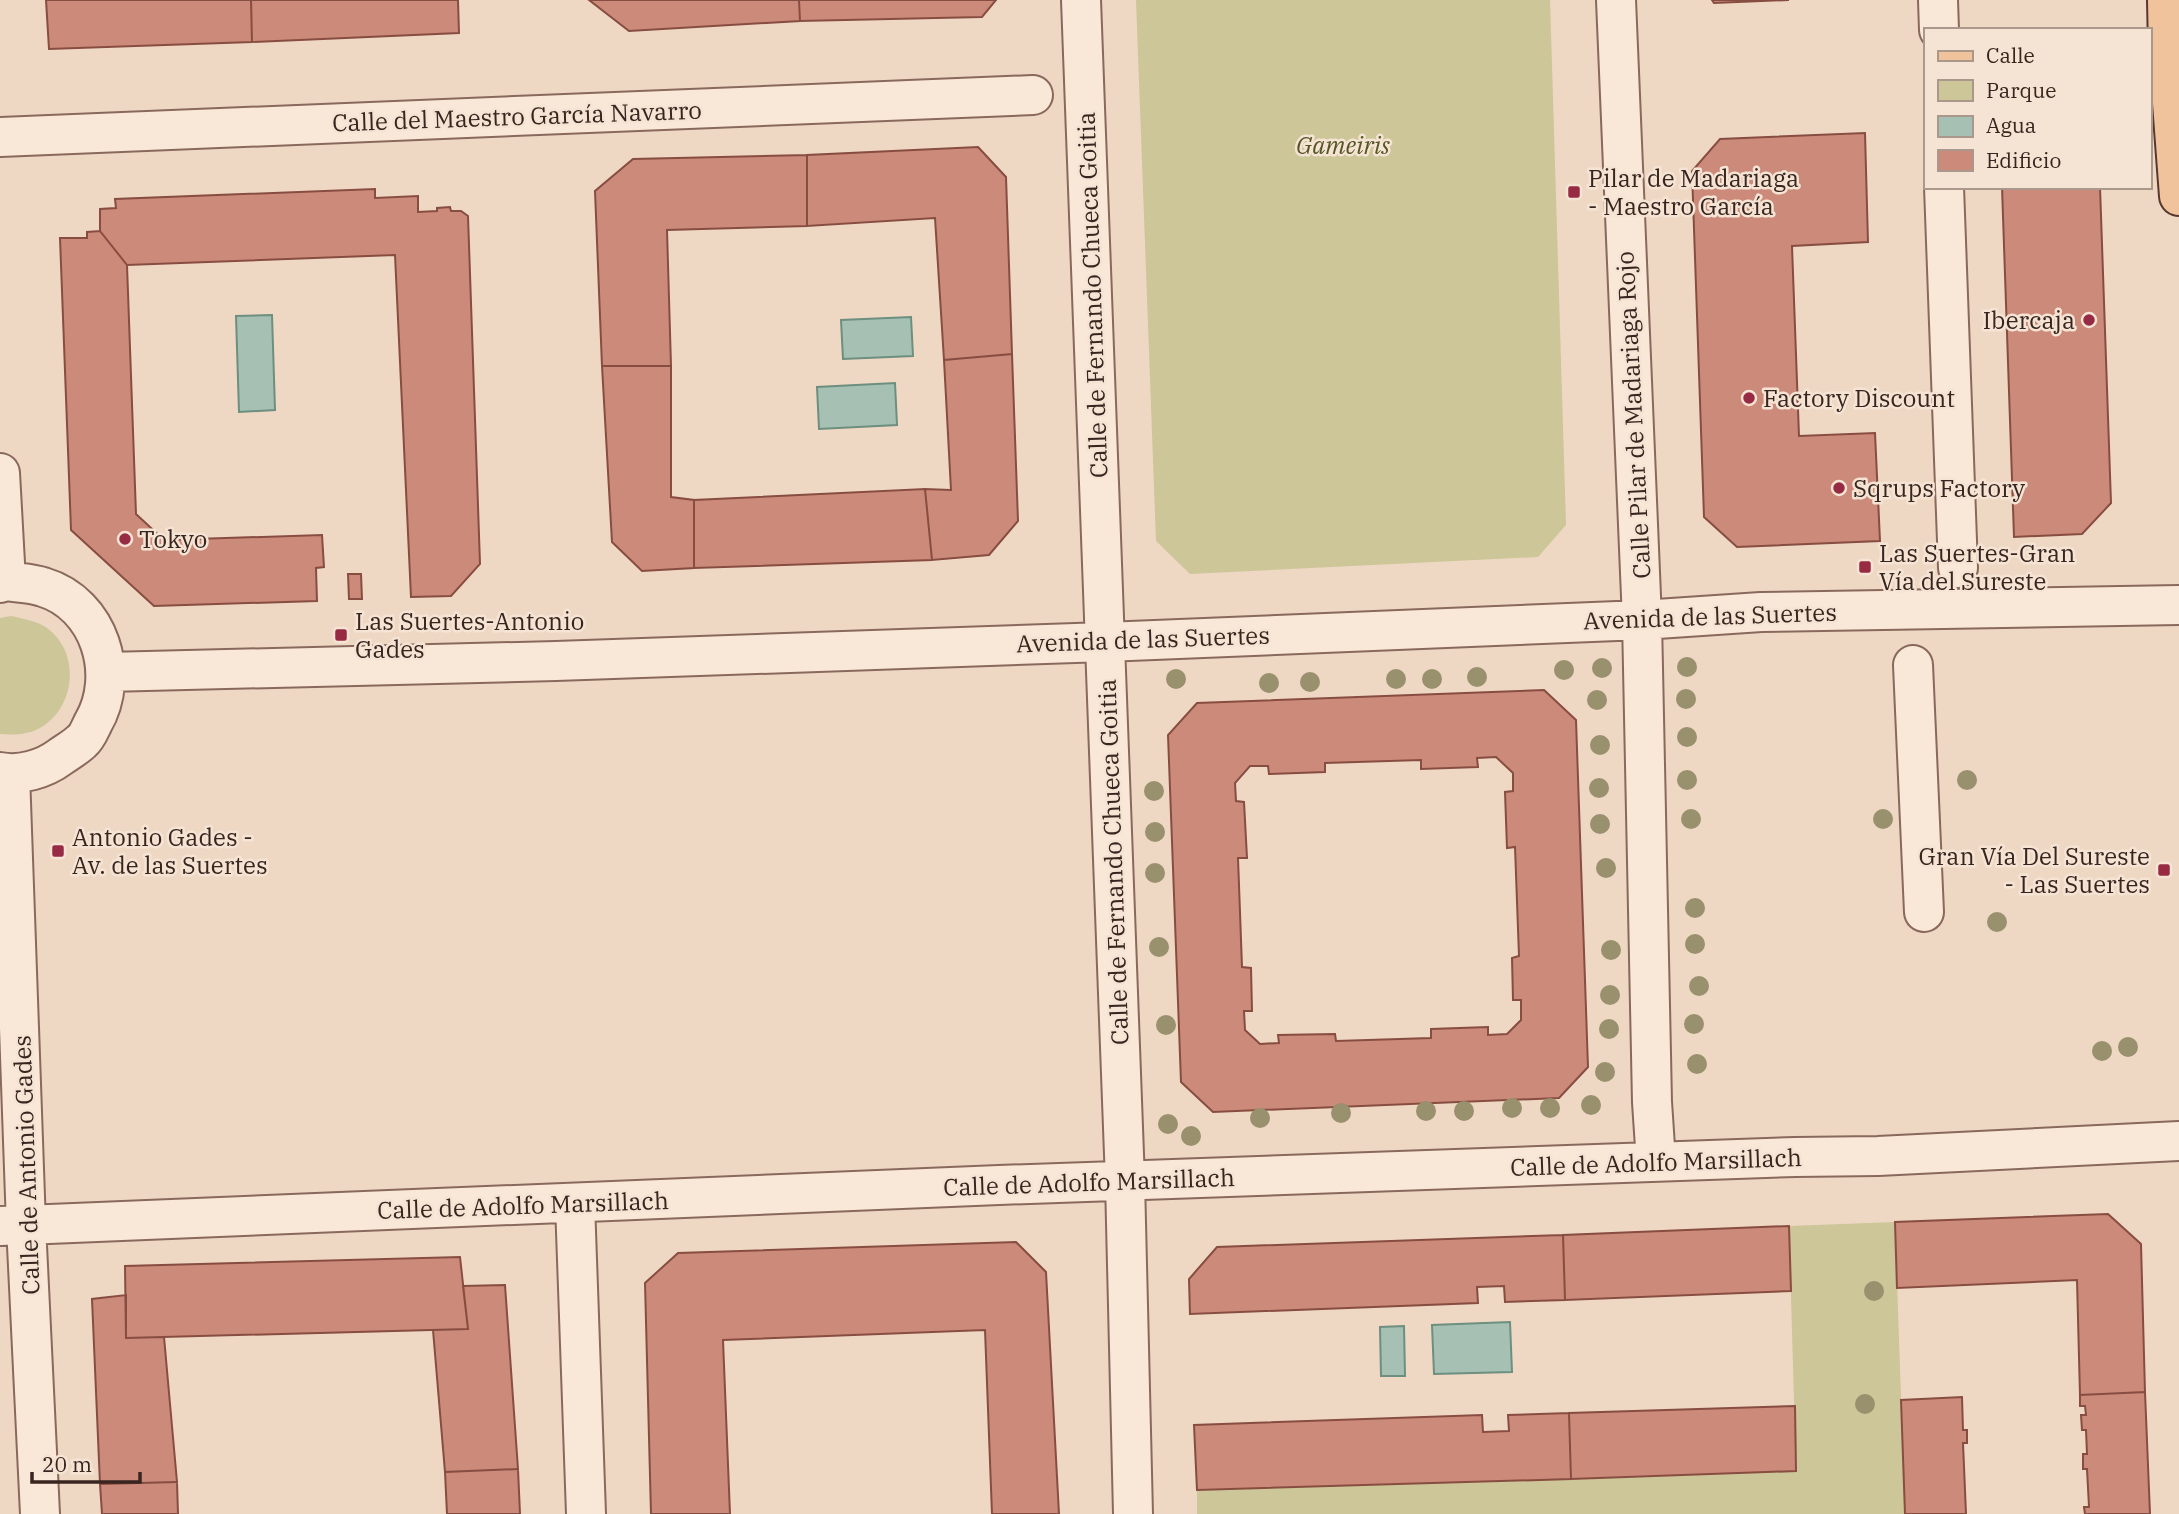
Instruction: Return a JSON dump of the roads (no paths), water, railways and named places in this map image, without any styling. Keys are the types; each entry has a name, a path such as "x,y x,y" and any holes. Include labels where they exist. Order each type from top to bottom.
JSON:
{"main road":[{"path":"2167,0 2179,196"}],"street":[{"name":"Calle de Fernando Chueca Goitia","path":"1081,0 1125,1181 1133,1514"},
{"name":"Calle Pilar de Madariaga Rojo","path":"1616,0 1642,620 1652,1102 1656,1162"},
{"path":"1938,0 1939,28"},
{"name":"Calle del Maestro García Navarro","path":"0,138 1034,95"},
{"path":"1944,189 1958,568"},
{"path":"0,473 3,582 44,587 70,601 89,621 102,645 107,672 102,708 83,741 48,766 5,773"},
{"name":"Avenida de las Suertes","path":"107,672 1105,642 1642,620 1761,612 2179,605"},
{"path":"1913,665 1924,912"},
{"name":"Calle de Antonio Gades","path":"5,773 13,1226 40,1514"},
{"name":"Calle de Adolfo Marsillach","path":"13,1226 1125,1181 1878,1156 2179,1140"},
{"path":"575,1203 586,1514"}],"water":[{"path":"272,315 275,410 239,412 236,316"},
{"path":"911,317 913,356 843,359 841,320"},
{"path":"895,383 897,425 819,429 817,387"},
{"path":"1510,1322 1512,1372 1434,1374 1432,1325"},
{"path":"1404,1326 1405,1376 1381,1376 1380,1327"}],"place":[{"name":"Pilar de Madariaga - Maestro García","path":"1574,192"},
{"name":"Ibercaja","path":"2089,320"},
{"name":"Factory Discount","path":"1749,398"},
{"name":"Sqrups Factory","path":"1839,488"},
{"name":"Tokyo","path":"125,539"},
{"name":"Las Suertes-Gran Vía del Sureste","path":"1865,567"},
{"name":"Las Suertes-Antonio Gades","path":"341,635"},
{"name":"Antonio Gades - Av. de las Suertes","path":"58,851"},
{"name":"Gran Vía Del Sureste - Las Suertes","path":"2164,870"}],"park label":[{"name":"Gameiris","path":"1343,145"}]}
